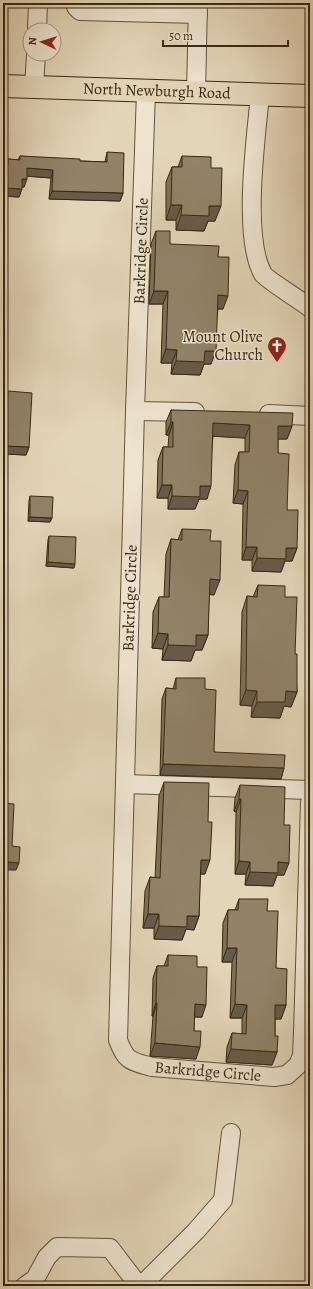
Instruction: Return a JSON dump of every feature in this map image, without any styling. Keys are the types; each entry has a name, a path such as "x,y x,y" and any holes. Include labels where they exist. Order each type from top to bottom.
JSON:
{"main road":[{"name":"North Newburgh Road","path":"3,86 146,92 310,96"}],"street":[{"path":"37,22 38,3"},
{"path":"76,3 76,7 80,11 198,8 196,93"},
{"path":"34,87 36,62"},
{"name":"Barkridge Circle","path":"146,92 135,411 118,1040 123,1054 133,1061 152,1067 274,1077 287,1075 298,1065 302,1056 304,1032 310,802"},
{"path":"260,95 254,168 252,219 256,257 264,275 310,308"},
{"path":"135,411 214,413"},
{"path":"254,414 310,416"},
{"path":"125,784 310,790"},
{"path":"25,1286 35,1279 47,1257 57,1247 110,1248 140,1286 196,1231 223,1200 231,1133"}],"building":[{"path":"107,152 124,153 123,193 52,191 53,170 27,168 27,179 22,179 22,189 3,188 3,165 8,165 8,159 20,160 20,156 107,162"},
{"path":"182,156 211,157 211,168 222,168 221,206 209,206 209,216 181,215 182,205 171,205 172,167 182,167"},
{"path":"156,231 170,231 170,244 219,246 218,257 229,257 228,296 218,295 216,351 205,351 204,362 176,361 177,350 166,349 168,291 154,291"},
{"path":"8,391 32,393 29,447 5,446"},
{"path":"171,410 293,413 292,426 278,426 278,453 289,454 287,510 298,510 297,548 286,548 286,559 257,558 257,547 246,547 248,491 238,490 239,452 249,452 250,425 213,423 211,486 200,486 200,497 172,496 172,485 162,485 163,447 173,447 173,422 171,422"},
{"path":"30,496 53,497 52,518 30,517"},
{"path":"182,529 211,530 210,541 221,541 220,580 210,579 208,635 196,635 196,646 168,645 168,634 158,633 159,597 169,597 171,539 182,540"},
{"path":"49,536 76,537 75,564 48,562"},
{"path":"258,585 285,586 285,597 297,597 295,654 297,654 297,692 286,691 285,702 257,702 257,691 246,690 247,596 257,597"},
{"path":"176,678 205,678 205,689 216,690 214,752 285,755 284,768 163,764 166,688 176,689"},
{"path":"164,782 209,783 208,822 212,822 210,860 201,860 199,916 187,916 187,927 159,926 159,914 148,914 150,877 160,878"},
{"path":"240,785 285,787 284,825 290,825 289,863 278,862 278,873 250,872 250,862 239,861"},
{"path":"3,803 14,804 12,846 20,847 19,863 3,863"},
{"path":"239,899 268,899 267,911 278,911 276,968 287,969 286,1005 275,1005 275,1036 278,1036 277,1052 231,1049 232,1033 246,1034 247,1005 235,1004 237,948 227,948 228,910 238,910"},
{"path":"168,955 197,956 197,967 207,967 206,1005 195,1004 194,1031 201,1031 200,1047 155,1043 157,966 168,966"},
{"path":"3,977 5,978 3,1004"}],"place":[{"name":"Mount Olive Church","path":"277,363"}]}
